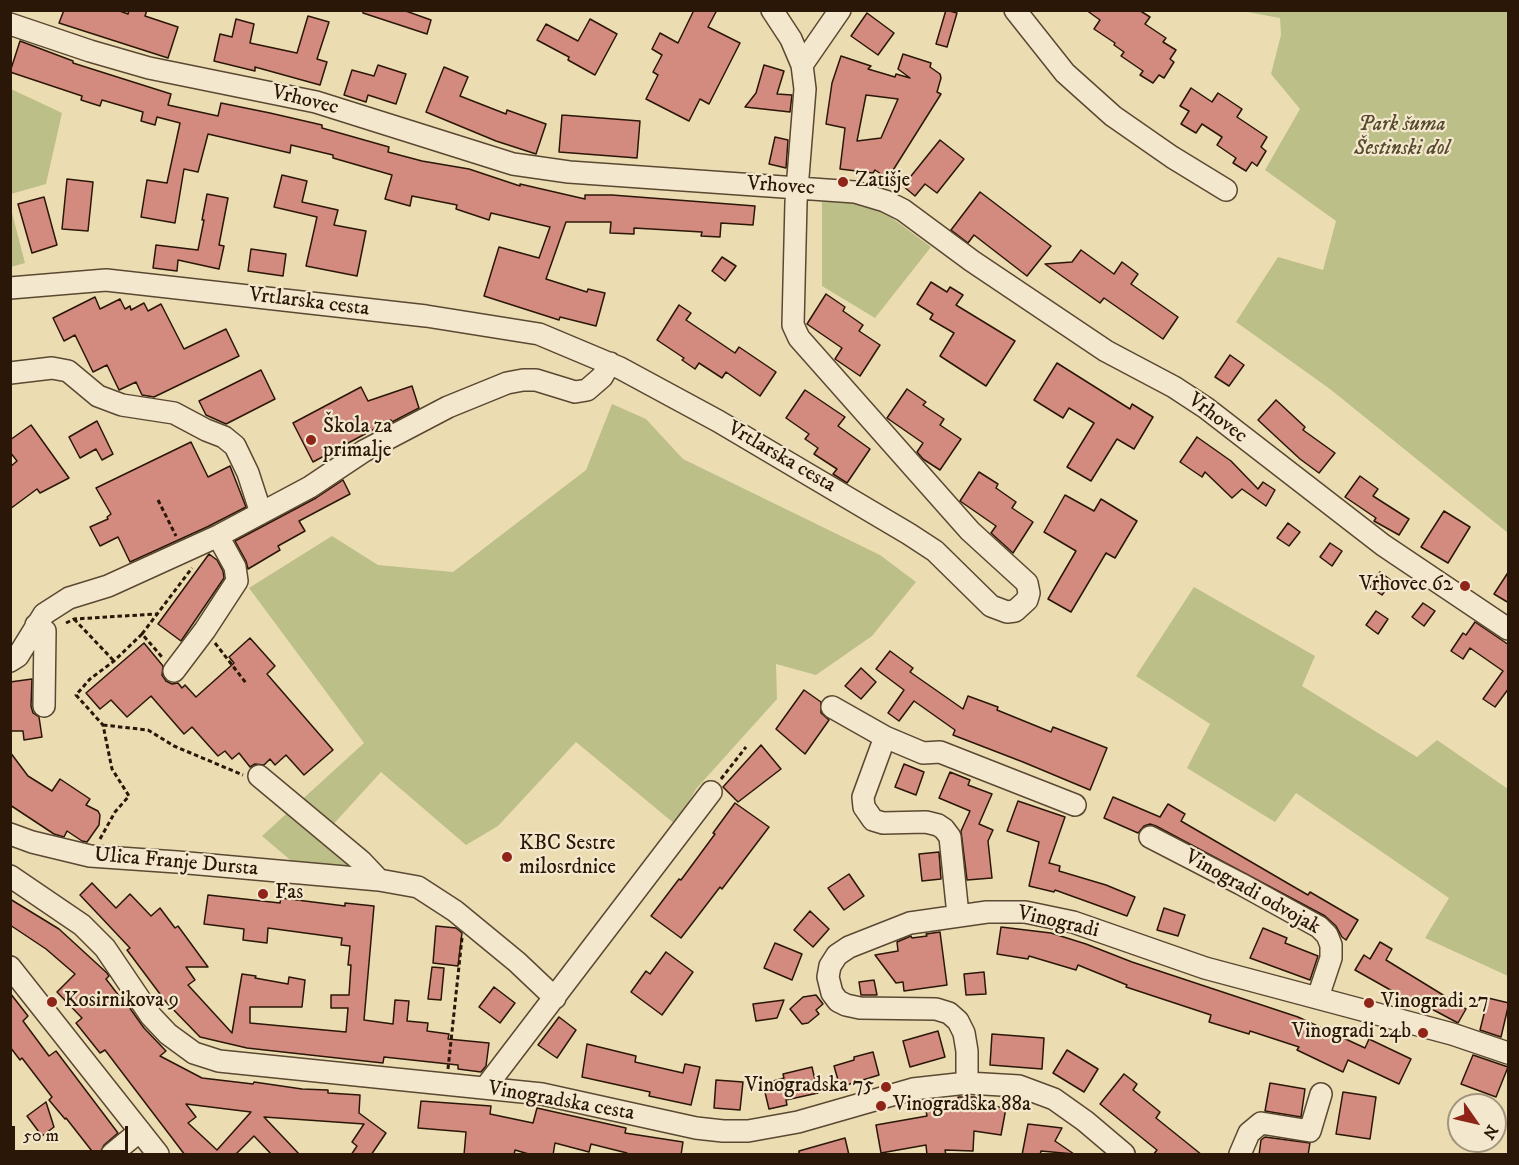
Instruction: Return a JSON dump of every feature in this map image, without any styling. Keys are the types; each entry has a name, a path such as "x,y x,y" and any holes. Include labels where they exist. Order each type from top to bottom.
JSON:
{"street":[{"path":"772,10 791,39 802,65 805,89 797,188"},
{"path":"802,65 840,10"},
{"path":"1015,10 1065,73 1113,116 1172,157 1226,190"},
{"name":"Vrhovec","path":"10,24 149,68 316,102 513,164 569,172 855,192 885,201 903,210 1106,351 1174,387 1206,408 1383,545 1509,629"},
{"name":"Vrtlarska cesta","path":"10,288 106,280 426,316 539,334 610,363 718,422 935,551 991,606 1007,612 1015,611 1022,606 1029,593 1027,583 970,531 800,338 793,325 797,188"},
{"path":"44,706 41,628 44,614 69,598 190,557 218,536 310,487 363,451 466,398 507,383 523,380 536,380 575,392 587,390 602,377 610,363"},
{"path":"10,387 20,372 52,368 68,371 98,396 122,405 174,413 224,437 235,446 248,473 261,513"},
{"path":"174,671 205,630 237,581 235,567 218,536"},
{"path":"10,661 18,656 41,628"},
{"path":"832,707 885,736 923,753 940,752 1075,805"},
{"path":"885,736 863,796 864,807 873,820 883,823 926,822 944,829 950,837 958,915"},
{"path":"259,776 361,861 379,880"},
{"path":"485,1088 711,792"},
{"name":"Ulica Franje Dursta","path":"10,834 32,842 90,856 379,880 418,887 464,919 517,962 555,998"},
{"name":"Vinogradi odvojak","path":"1150,837 1319,927 1327,935 1331,945 1331,958 1318,997"},
{"name":"Vinogradska cesta","path":"10,876 82,925 105,948 152,1016 168,1034 194,1053 219,1060 542,1094 696,1128 740,1131 798,1122 913,1089 968,1083 1019,1086 1054,1099 1085,1121 1124,1155"},
{"name":"Vinogradi","path":"968,1083 967,1051 964,1033 958,1021 949,1013 936,1009 860,1008 838,1001 832,993 828,977 830,966 837,955 849,947 910,923 987,912 1025,912 1073,922 1205,968 1452,1034 1509,1053"},
{"path":"10,967 158,1155"},
{"path":"1240,1155 1249,1133 1261,1123 1311,1131 1321,1094"},
{"path":"112,1155 140,1131"}],"path":[{"path":"90,856 115,812 129,796 112,769 103,725 76,695 90,679 114,661 142,634 190,557 158,500"},
{"path":"41,628 74,620 156,614"},
{"path":"74,620 114,661"},
{"path":"205,630 246,683"},
{"path":"142,634 174,671"},
{"path":"103,725 148,729 174,746 237,773 249,777 259,776"},
{"path":"711,792 746,747"},
{"path":"446,1085 464,919"}],"green space":[{"name":"Park šuma Šestinski dol","path":"1242,11 1508,11 1508,533 1330,389 1236,322 1278,257 1323,270 1336,221 1265,170 1300,109 1271,74 1281,35 1280,18"},
{"path":"11,89 62,113 46,184 11,194"},
{"path":"822,199 857,202 884,212 931,247 875,318 822,286"},
{"path":"11,209 25,263 10,267"},
{"path":"612,404 646,419 683,459 880,555 916,582 872,636 816,675 776,664 777,699 696,789 676,825 576,742 498,826 466,845 381,772 329,829 373,868 295,864 262,836 364,743 249,588 332,536 378,565 453,572 586,470"},
{"path":"1194,587 1315,656 1302,686 1417,757 1437,740 1508,789 1508,976 1425,938 1449,898 1296,793 1275,822 1187,768 1210,724 1136,676"}],"building":[{"path":"64,10 117,10 128,14 129,10 147,10 145,16 178,27 168,58 59,23"},
{"path":"363,10 403,10 431,20 427,34 363,13"},
{"path":"694,10 717,10 708,27 740,43 709,104 700,99 689,121 646,99 658,75 653,72 662,55 652,49 660,33 678,43"},
{"path":"946,10 957,13 947,47 936,44"},
{"path":"1086,10 1139,10 1150,17 1145,24 1166,38 1163,42 1176,50 1170,59 1174,62 1164,78 1159,75 1153,83 1140,75 1143,71 1121,56 1124,52 1114,45 1115,43 1094,29 1100,20"},
{"path":"867,13 894,33 878,55 851,36"},
{"path":"308,16 329,22 317,59 327,62 320,85 255,67 255,71 214,61 220,34 232,37 236,19 254,24 250,43 297,53"},
{"path":"590,19 617,34 595,75 568,60 569,57 537,40 546,24 578,41"},
{"path":"20,41 73,61 73,63 171,94 168,105 218,116 221,103 270,113 322,125 322,128 389,147 388,152 422,161 469,169 520,186 520,184 585,199 585,195 612,195 755,206 753,225 721,223 720,237 701,236 702,232 634,228 634,234 610,233 611,222 566,222 546,279 587,292 588,289 605,293 596,326 560,317 559,320 484,296 499,247 539,258 550,227 491,213 489,220 456,209 457,205 412,196 410,206 385,199 392,175 333,158 333,155 291,145 290,153 208,134 198,172 184,169 175,223 141,217 147,180 167,183 180,123 157,117 155,125 141,121 143,112 102,100 100,106 81,100 82,96 10,72"},
{"path":"903,54 931,63 930,67 940,74 937,92 941,94 887,178 875,170 873,173 840,169 845,128 826,124 832,83 841,56 871,66 868,69 895,77 896,74 910,78 898,69","holes":["866,95 898,99 881,138 857,141"]},
{"path":"378,65 406,74 396,104 368,95 366,102 344,95 352,70 374,76"},
{"path":"764,65 784,71 777,94 792,95 790,112 745,107 756,93"},
{"path":"444,67 468,77 460,96 506,114 507,110 546,124 536,154 496,141 426,112"},
{"path":"1191,88 1212,102 1218,93 1242,109 1237,117 1267,137 1261,147 1266,151 1257,166 1252,162 1246,171 1233,163 1236,158 1217,145 1222,137 1202,124 1196,133 1181,124 1189,111 1180,106"},
{"path":"562,115 640,121 637,158 559,152"},
{"path":"775,137 788,140 786,168 769,164"},
{"path":"940,140 964,159 937,193 925,184 915,196 903,186"},
{"path":"282,175 307,181 302,202 338,210 334,225 366,231 357,276 306,266 317,217 274,207"},
{"path":"67,179 93,182 88,231 62,229"},
{"path":"980,192 1051,246 1027,276 974,235 968,243 951,230"},
{"path":"207,194 228,198 219,245 224,246 219,269 178,260 177,271 153,268 156,245 198,250"},
{"path":"44,197 57,245 32,253 18,204"},
{"path":"251,249 286,254 283,276 248,271"},
{"path":"1081,250 1114,274 1122,262 1138,274 1131,284 1178,317 1163,339 1104,298 1100,303 1045,264 1072,262"},
{"path":"722,257 736,266 725,281 712,271"},
{"path":"931,282 947,292 950,287 963,295 956,305 1015,341 986,386 940,356 954,333 930,319 933,314 917,304"},
{"path":"826,294 845,307 843,311 863,325 859,331 880,345 860,376 835,359 842,348 807,324"},
{"path":"95,297 100,309 120,299 125,309 130,306 131,310 144,303 148,311 161,304 184,349 226,329 239,356 154,397 142,395 136,382 119,390 107,365 93,372 75,335 64,341 53,318"},
{"path":"679,305 691,313 686,320 735,353 739,347 776,372 760,396 726,372 722,378 699,363 695,369 682,360 684,358 657,340"},
{"path":"1230,355 1244,365 1229,386 1215,377"},
{"path":"1057,363 1130,409 1132,404 1153,417 1134,449 1117,439 1091,481 1067,467 1094,423 1069,408 1063,418 1034,400"},
{"path":"261,370 275,399 226,424 206,415 199,401"},
{"path":"412,386 419,408 392,422 391,420 313,462 293,423 361,387 368,401"},
{"path":"907,389 926,402 923,405 944,419 940,425 961,439 940,470 923,459 917,452 923,443 887,418"},
{"path":"805,390 845,417 838,426 870,449 847,483 833,474 837,469 814,454 818,448 805,439 809,434 786,418"},
{"path":"1276,400 1305,427 1303,430 1335,453 1319,473 1300,459 1258,420"},
{"path":"97,421 113,454 102,460 96,449 80,458 69,437"},
{"path":"31,425 69,478 40,493 37,489 10,509 10,467 17,461 10,452 10,440"},
{"path":"1197,437 1231,461 1258,489 1263,482 1275,490 1266,506 1242,489 1232,498 1205,472 1202,477 1180,462"},
{"path":"191,442 208,477 230,466 246,507 130,562 118,537 100,546 90,527 108,519 107,517 111,514 96,488"},
{"path":"979,472 998,484 996,488 1016,502 1012,508 1033,522 1013,553 991,533 996,526 960,501"},
{"path":"1360,476 1378,489 1373,496 1409,519 1399,535 1374,521 1376,518 1345,497"},
{"path":"343,480 350,494 299,521 305,531 278,546 280,550 248,569 235,541 316,498"},
{"path":"1065,495 1094,511 1101,499 1137,521 1115,558 1106,553 1071,612 1048,599 1076,551 1044,532"},
{"path":"1444,511 1470,527 1448,563 1421,547"},
{"path":"1288,523 1300,532 1289,546 1277,538"},
{"path":"1330,543 1342,551 1332,566 1320,557"},
{"path":"209,554 217,560 224,578 181,641 158,624"},
{"path":"1509,571 1509,603 1494,594"},
{"path":"1380,572 1392,581 1382,595 1370,587"},
{"path":"1423,603 1435,611 1424,626 1412,617"},
{"path":"1376,611 1388,619 1378,634 1366,625"},
{"path":"1475,622 1509,645 1509,688 1495,707 1483,699 1503,671 1470,648 1463,659 1451,651 1463,633 1466,635"},
{"path":"250,638 275,666 267,674 333,750 304,775 286,755 275,765 270,759 264,765 255,764 250,767 239,753 232,759 225,751 218,756 192,727 184,734 151,696 127,717 111,700 100,709 86,693 144,643 163,666 162,675 166,681 172,684 178,683 182,688 185,685 196,697 234,663 229,657"},
{"path":"890,651 913,668 910,672 963,709 968,696 998,707 997,710 1051,732 1053,727 1107,748 1090,790 953,735 955,730 914,701 899,721 888,713 904,690 876,669"},
{"path":"861,668 876,682 861,699 845,686"},
{"path":"32,679 31,706 33,713 39,717 42,737 24,740 23,731 10,731 10,682"},
{"path":"804,690 821,702 821,713 829,720 805,754 776,729"},
{"path":"761,745 781,769 738,802 723,787"},
{"path":"10,752 28,776 52,791 60,779 90,799 86,805 98,811 100,815 99,825 87,842 67,831 64,837 54,834 10,805"},
{"path":"904,764 924,772 916,795 895,787"},
{"path":"950,772 970,780 968,785 992,794 979,824 993,830 988,841 992,878 967,880 961,831 970,811 939,798"},
{"path":"1113,797 1160,817 1168,804 1185,814 1181,821 1308,895 1310,892 1358,920 1346,940 1325,916 1156,826 1150,824 1144,826 1138,833 1104,818"},
{"path":"1018,801 1065,817 1049,863 1060,866 1059,871 1106,885 1135,897 1127,916 1055,890 1054,892 1029,886 1039,842 1007,831"},
{"path":"735,803 769,827 681,938 651,916 679,879 681,880"},
{"path":"939,852 941,879 922,881 919,854"},
{"path":"849,874 864,896 844,910 828,888"},
{"path":"92,883 116,908 130,894 151,916 160,908 175,928 178,926 208,967 186,967 195,980 188,985 232,1033 242,974 288,984 289,977 305,980 302,1007 250,1007 250,1023 346,1032 348,1008 331,1008 331,995 349,995 350,946 341,945 342,938 268,928 267,943 243,940 244,929 204,924 208,895 280,903 281,898 345,906 345,903 374,906 364,1020 393,1024 395,1000 409,1001 407,1021 428,1023 427,1031 449,1034 448,1039 489,1043 486,1066 481,1072 458,1069 458,1065 384,1057 383,1063 247,1048 200,1037 166,1002 127,950 130,948 80,895"},
{"path":"10,899 59,929 107,973 109,976 106,979 144,1028 166,1051 160,1056 202,1078 360,1095 359,1113 386,1133 371,1155 351,1155 357,1146 352,1142 364,1124 264,1117 300,1155 272,1155 254,1136 235,1155 185,1155 105,1050 100,1053 76,1023 82,1018 57,992 75,974 46,949 10,925","holes":["186,1104 251,1112 217,1150 188,1123 196,1117"]},
{"path":"1164,908 1185,915 1178,936 1157,930"},
{"path":"810,911 829,929 813,947 794,930"},
{"path":"436,926 456,928 462,933 458,966 433,963"},
{"path":"1001,927 1051,933 1086,944 1132,962 1298,1017 1365,1048 1369,1039 1411,1059 1399,1084 1348,1060 1343,1072 1297,1050 1299,1047 1250,1031 1249,1034 1209,1022 1211,1015 1126,987 1127,985 1078,965 1076,970 1029,956 1028,959 997,954"},
{"path":"1263,928 1287,938 1285,943 1318,956 1310,980 1250,958"},
{"path":"940,932 947,985 904,991 903,982 896,983 875,955 898,951 897,942 911,936 912,938 927,936 926,934"},
{"path":"1380,942 1392,949 1386,960 1466,1009 1458,1023 1428,1007 1426,1010 1355,970 1364,955 1370,959"},
{"path":"775,943 802,954 792,980 764,968"},
{"path":"666,952 693,972 662,1015 631,992 646,971 650,974"},
{"path":"432,967 444,968 441,1000 428,999"},
{"path":"984,972 986,994 966,995 964,974"},
{"path":"874,980 877,995 861,995 859,982"},
{"path":"494,987 515,1003 500,1023 479,1007"},
{"path":"10,993 28,1016 23,1021 49,1056 56,1051 118,1133 104,1145 99,1155 95,1155 49,1100 52,1097 22,1058 20,1060 10,1047"},
{"path":"816,995 823,1004 816,1010 819,1014 808,1023 802,1024 790,1009 803,997"},
{"path":"1488,998 1509,1003 1501,1037 1480,1030"},
{"path":"784,1000 777,1018 756,1021 753,1004"},
{"path":"559,1017 576,1030 557,1058 538,1045"},
{"path":"938,1031 945,1057 910,1067 903,1041"},
{"path":"992,1034 1044,1038 1042,1069 990,1065"},
{"path":"587,1044 636,1056 635,1062 683,1073 685,1064 700,1067 691,1105 649,1096 650,1092 582,1077"},
{"path":"1067,1050 1098,1069 1084,1092 1053,1073"},
{"path":"873,1052 879,1075 840,1087 834,1066"},
{"path":"1473,1055 1508,1067 1498,1093 1485,1093 1461,1084"},
{"path":"812,1067 818,1093 786,1100 787,1105 769,1109 763,1084 784,1078 783,1074"},
{"path":"1124,1074 1137,1084 1133,1090 1160,1112 1156,1118 1202,1155 1153,1155 1157,1150 1100,1104"},
{"path":"716,1080 743,1082 740,1110 714,1108"},
{"path":"1270,1083 1305,1089 1301,1117 1265,1111"},
{"path":"1343,1092 1376,1097 1370,1139 1336,1134"},
{"path":"958,1097 977,1097 976,1104 1006,1108 1001,1135 974,1131 973,1151 945,1150 946,1155 927,1155 926,1145 881,1153 876,1125 927,1116 925,1105 958,1099"},
{"path":"421,1101 491,1106 490,1114 533,1123 537,1108 626,1128 625,1133 683,1142 681,1155 627,1155 627,1153 591,1144 589,1152 555,1143 553,1155 532,1155 515,1150 514,1155 464,1155 466,1132 418,1128"},
{"path":"46,1102 54,1127 42,1136 27,1116"},
{"path":"1028,1124 1062,1128 1055,1141 1074,1154 1041,1151 1040,1155 1022,1155"},
{"path":"1265,1137 1310,1143 1308,1155 1259,1155 1261,1140"},
{"path":"845,1138 849,1155 799,1155 799,1151"}],"place":[{"name":"Zatišje","path":"843,182"},
{"name":"Škola za primalje","path":"311,440"},
{"name":"Vrhovec 62","path":"1465,586"},
{"name":"KBC Sestre milosrdnice","path":"507,857"},
{"name":"Fas","path":"263,894"},
{"name":"Kosirnikova 9","path":"52,1002"},
{"name":"Vinogradi 27","path":"1369,1003"},
{"name":"Vinogradi 24b","path":"1423,1033"},
{"name":"Vinogradska 75","path":"886,1087"},
{"name":"Vinogradska 88a","path":"881,1106"}]}
